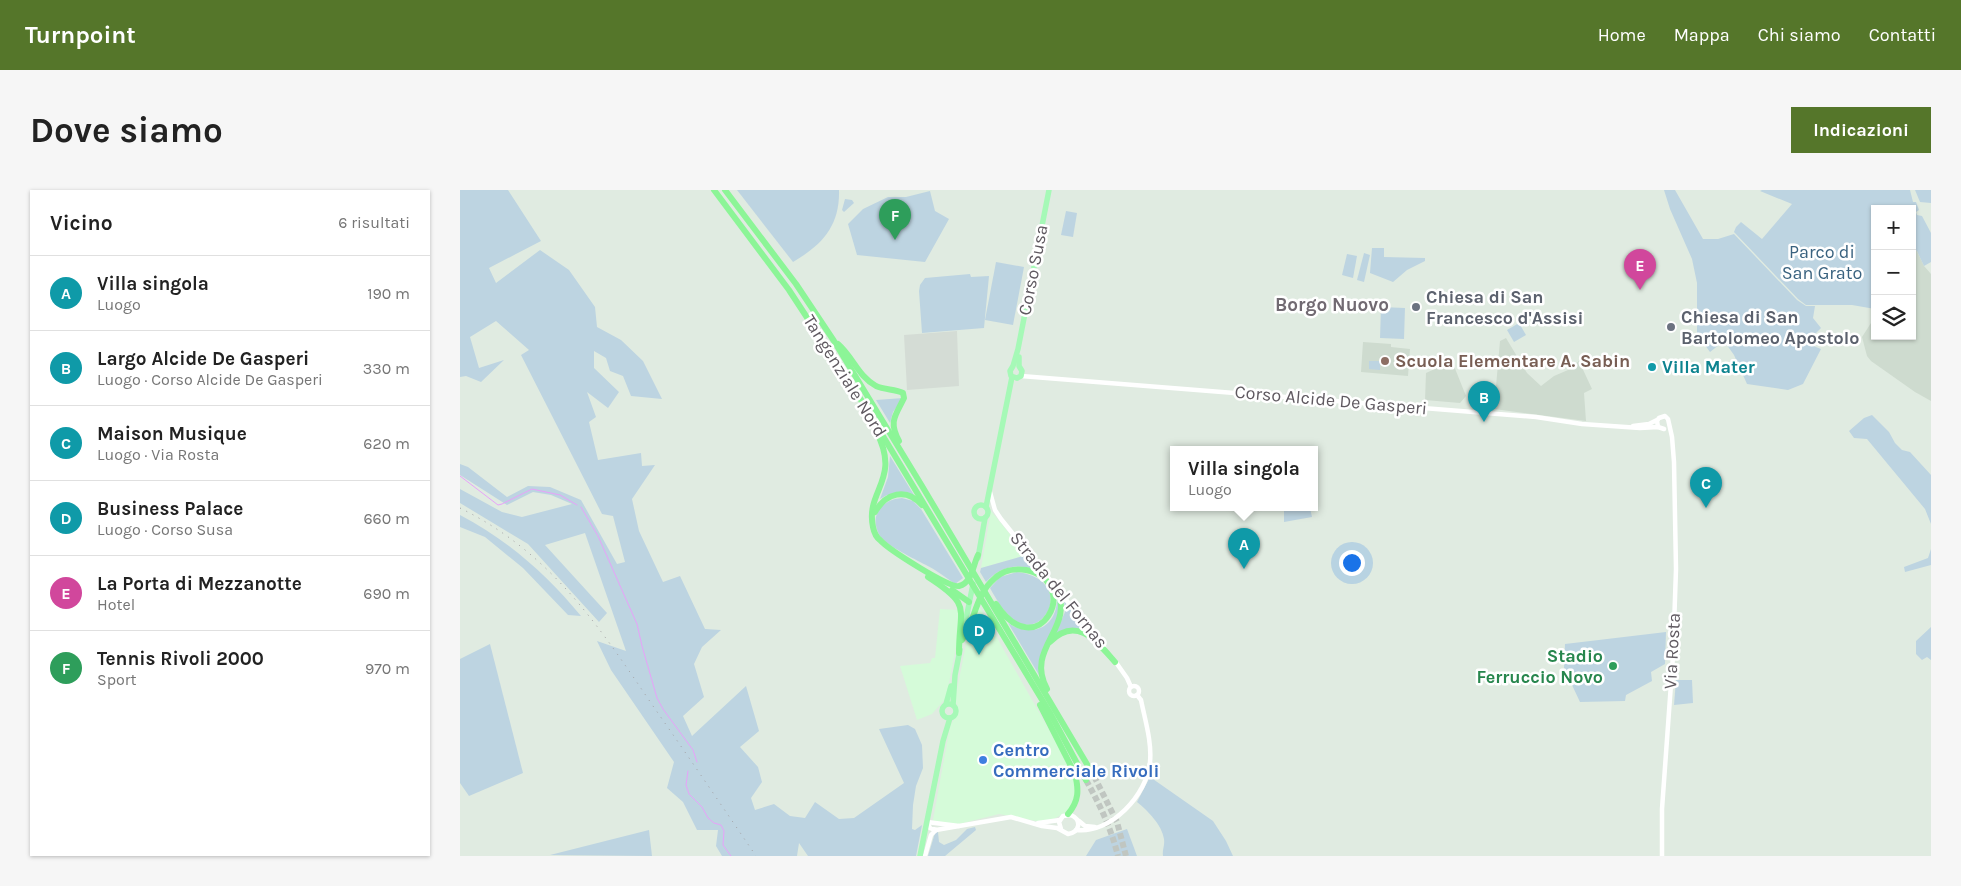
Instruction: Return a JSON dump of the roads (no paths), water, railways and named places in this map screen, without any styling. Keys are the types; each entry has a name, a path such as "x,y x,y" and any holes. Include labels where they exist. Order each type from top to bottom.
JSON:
{"highway":[{"name":"Tangenziale Nord","path":"714,190 789,290 858,394 1028,677"},
{"name":"Tangenziale Nord","path":"725,190 796,284 834,341 990,598"},
{"path":"834,341 845,350 858,370 870,382 882,388 903,393 903,400 894,416 894,427 897,438 916,469 922,486"},
{"path":"864,405 870,422 883,446 886,457 885,472 873,507 872,524 877,537 946,589 960,604 962,619 960,653"},
{"path":"873,515 886,498 908,495 918,501 937,531 945,539"},
{"path":"929,573 952,585 958,586 970,578 978,555"},
{"path":"904,557 969,602"},
{"path":"962,640 967,634 973,613 987,586 1005,572 1023,570 1040,576 1052,592 1054,606 1044,622 1027,628 1021,627 1010,620 990,598"},
{"path":"1056,586 1061,596 1062,612 1041,663 1042,679 1070,728 1074,741"},
{"path":"990,598 1094,776"},
{"path":"1048,645 1062,634 1072,631 1083,633 1094,638 1115,662"},
{"path":"1028,677 1086,780"},
{"path":"1028,677 1032,691 1075,774 1078,786 1077,801 1068,814"}],"main road":[{"name":"Corso Susa","path":"984,506 990,492 1009,395 1017,372 1018,349 1049,190"},
{"path":"984,506 988,514 982,518 974,515 976,507 984,506"},
{"path":"947,717 956,712 950,704 978,555 983,525 982,518"},
{"path":"920,856 947,717 942,709 950,704"}],"street":[{"name":"Corso Alcide De Gasperi","path":"1017,372 1031,375 1536,417 1592,425 1640,428 1658,427"},
{"path":"1660,417 1666,417 1669,425 1664,430 1658,427 1657,420 1660,417"},
{"name":"Corso Alcide De Gasperi","path":"1632,427 1649,424 1657,420"},
{"name":"Via Rosta","path":"1662,856 1662,809 1676,569 1672,446 1669,425"},
{"name":"Via Rosta","path":"1664,430 1672,446"},
{"name":"Strada del Fornas","path":"990,492 997,514 1080,614 1127,678 1131,687 1136,686 1139,688 1138,695 1141,700 1150,747 1148,772 1138,793 1128,807 1109,822 1096,827"},
{"path":"1037,824 1060,820 1068,814 1074,816 1085,826 1096,827"},
{"path":"927,822 930,828 936,830 1006,817 1061,829 1068,834 1076,830 1089,830 1096,827"},
{"path":"1060,820 1061,829"},
{"path":"1076,830 1078,820"},
{"path":"927,822 960,826"},
{"path":"925,856 931,835 936,830"}],"waterway":[{"path":"460,476 498,505 532,489 560,495 577,505"},
{"path":"581,507 598,536 637,624 657,698 693,750 697,762"},
{"path":"688,771 686,785 689,794 702,807 708,818 714,823 721,825 724,831 723,845 731,856"}],"tunnel":[{"path":"1094,776 1117,822 1126,856"},
{"path":"1086,780 1105,817 1118,856"}],"railway":[{"path":"460,508 492,526 521,547 547,569 570,594 612,647 756,856"}],"place":[{"name":"Tennis Rivoli 2000","path":"895,240"},
{"name":"La Porta di Mezzanotte","path":"1640,290"},
{"name":"Chiesa di San Francesco d'Assisi","path":"1416,307"},
{"name":"Chiesa di San Bartolomeo Apostolo","path":"1671,327"},
{"name":"Scuola Elementare A. Sabin","path":"1385,361"},
{"name":"Villa Mater","path":"1652,367"},
{"name":"Largo Alcide De Gasperi","path":"1484,422"},
{"name":"Maison Musique","path":"1706,508"},
{"name":"Villa singola","path":"1244,569"},
{"name":"Business Palace","path":"979,655"},
{"name":"Stadio Ferruccio Novo","path":"1613,666"},
{"name":"Centro Commerciale Rivoli","path":"983,760"}],"district":[{"name":"Borgo Nuovo","path":"1332,305"}],"park label":[{"name":"Parco di San Grato","path":"1822,262"}]}
